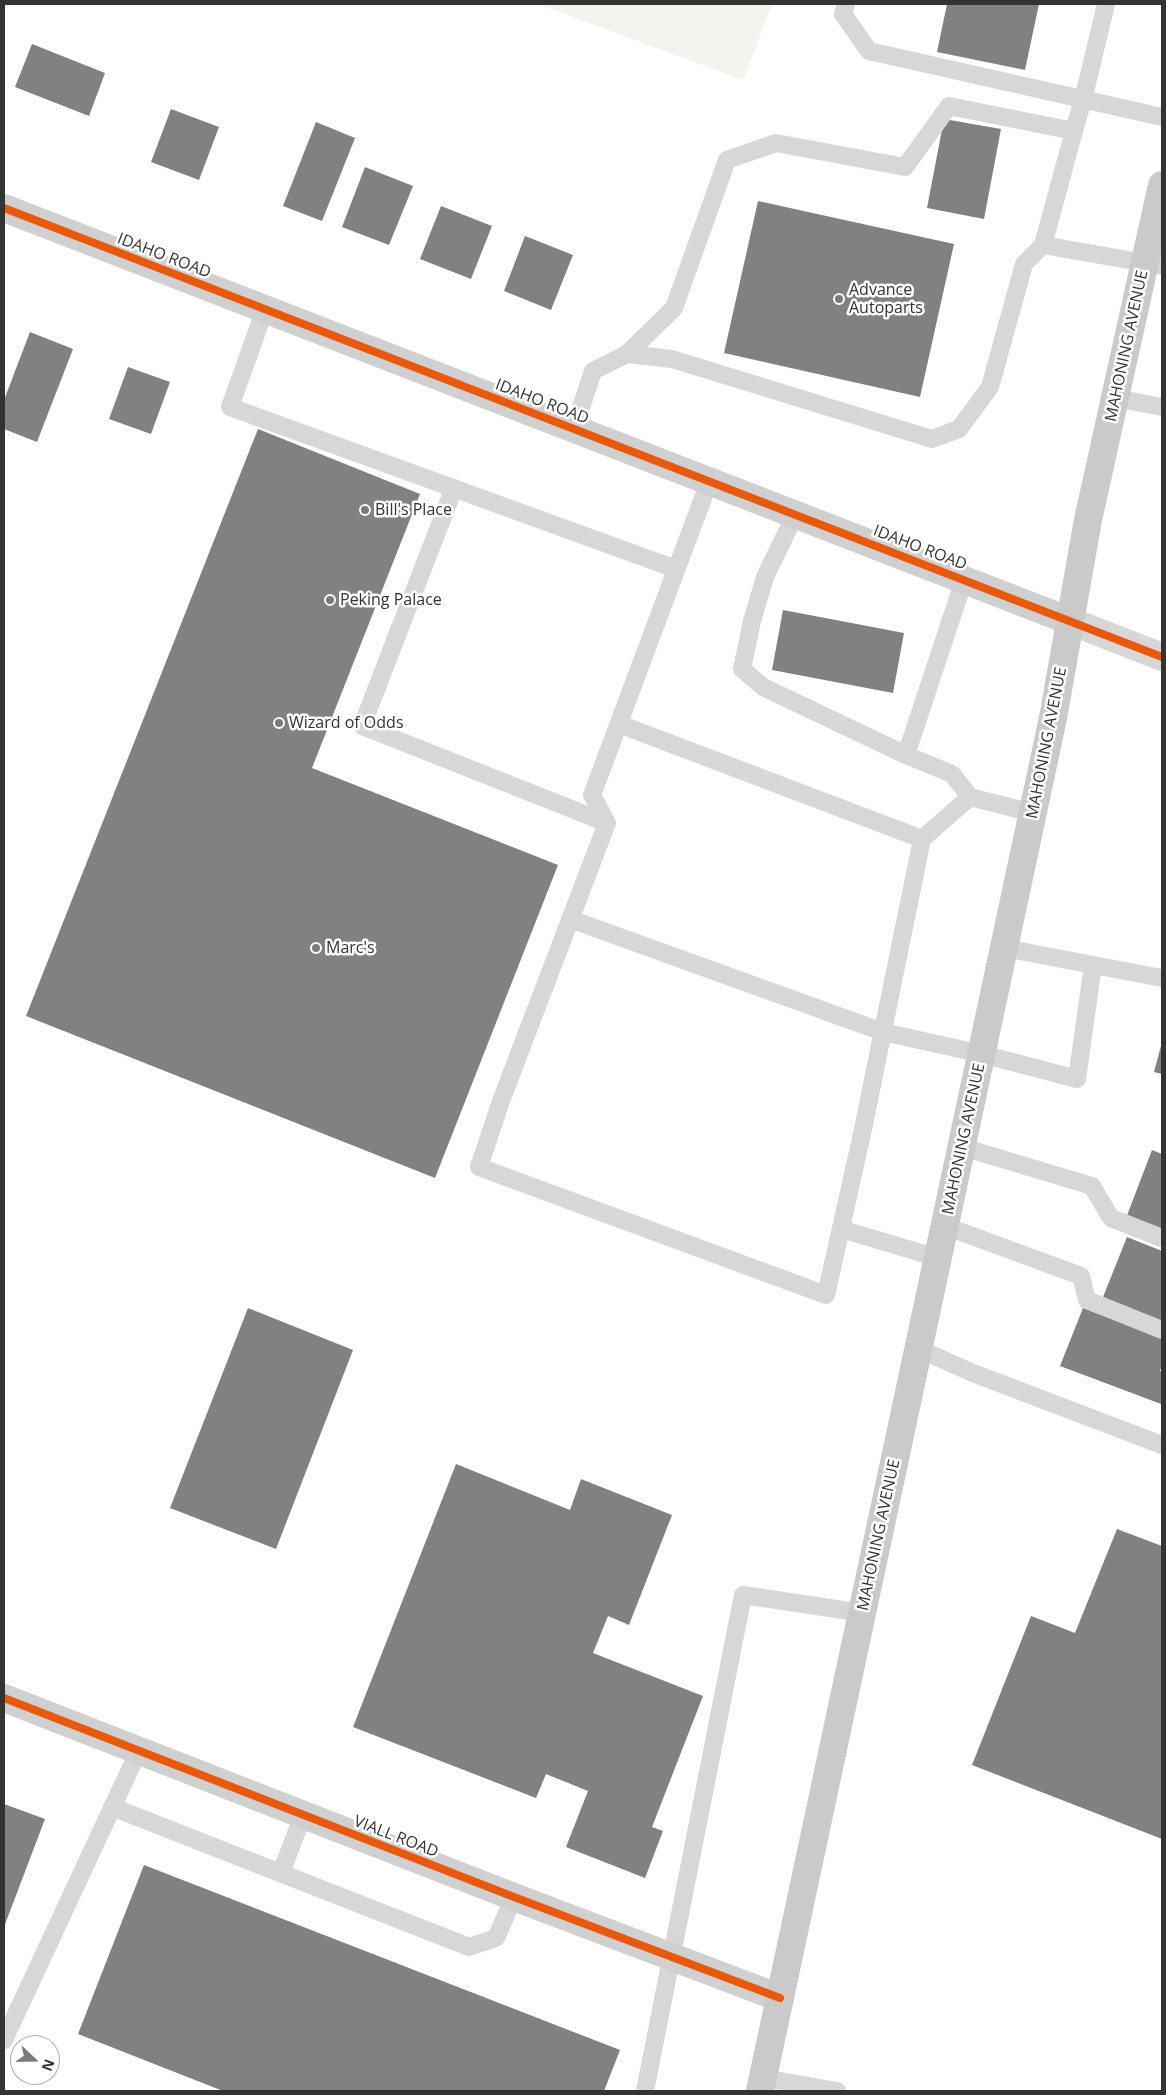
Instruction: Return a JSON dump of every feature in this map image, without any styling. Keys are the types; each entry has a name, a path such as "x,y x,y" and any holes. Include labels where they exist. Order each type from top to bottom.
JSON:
{"main road":[{"name":"MAHONING AVENUE","path":"761,2084 1053,718 1088,520 1115,398 1154,264 1162,186"}],"street":[{"name":"IDAHO ROAD","path":"4,208 1070,622"},
{"path":"1070,622 1162,657"},
{"name":"VIALL ROAD","path":"4,1698 303,1816 780,1998"}],"lane":[{"path":"846,4 843,14 869,51 1162,116"},
{"path":"627,354 672,359 932,440 960,428 990,387 1024,264 1043,245 1083,100 1106,4"},
{"path":"574,429 593,371 627,354 674,308 728,160 776,142 905,167 949,106 1074,131"},
{"path":"1043,245 1154,264"},
{"path":"265,309 230,407 676,569"},
{"path":"1115,398 1162,407"},
{"path":"608,823 592,795 709,482"},
{"path":"454,488 362,726 608,823"},
{"path":"794,515 765,577 752,621 742,669 763,687 906,755 952,774 970,797 1033,813"},
{"path":"906,755 964,580"},
{"path":"619,724 922,838"},
{"path":"608,823 501,1101 479,1167 826,1295 883,1032 922,838 970,797"},
{"path":"570,919 883,1032 982,1054 1076,1079 1093,965"},
{"path":"1004,948 1162,978"},
{"path":"962,1147 1092,1186 1111,1218 1162,1238"},
{"path":"945,1226 1082,1276 1087,1300 1162,1330"},
{"path":"841,1229 938,1258"},
{"path":"919,1349 973,1373 1162,1445"},
{"path":"645,2091 742,1596 862,1613"},
{"path":"4,2040 139,1750"},
{"path":"112,1807 469,1947 496,1938 514,1897"},
{"path":"281,1873 303,1816"},
{"path":"761,2084 837,2091"}],"shaded area":[{"path":"538,4 772,4 743,80"}],"building":[{"path":"947,4 1039,4 1025,70 937,52"},
{"path":"32,44 105,73 89,116 15,87"},
{"path":"171,109 219,127 199,180 151,162"},
{"path":"944,119 1001,129 984,219 927,208"},
{"path":"316,122 355,138 322,221 283,206"},
{"path":"365,167 413,186 389,245 342,227"},
{"name":"Advance Autoparts","path":"758,201 954,244 920,397 724,353"},
{"path":"441,206 492,226 471,279 420,259"},
{"path":"525,236 573,255 551,310 504,291"},
{"path":"30,332 73,349 37,442 4,429 4,400"},
{"path":"128,367 170,382 151,434 109,419"},
{"path":"258,429 420,494 312,768 558,865 435,1178 26,1016"},
{"path":"783,610 904,633 893,693 772,670"},
{"path":"1162,1042 1162,1074 1154,1072"},
{"path":"1152,1150 1162,1154 1162,1232 1126,1218"},
{"path":"1127,1237 1162,1251 1162,1321 1103,1297"},
{"path":"248,1308 353,1350 276,1549 170,1508"},
{"path":"1083,1308 1162,1338 1161,1404 1060,1366"},
{"path":"456,1464 570,1510 581,1479 672,1515 629,1625 608,1616 593,1653 703,1696 652,1827 663,1831 645,1878 566,1847 588,1791 546,1774 536,1798 353,1727"},
{"path":"1117,1529 1162,1546 1162,1839 972,1765 1031,1616 1075,1633"},
{"path":"4,1804 45,1819 4,1927"},
{"path":"144,1865 620,2050 604,2091 223,2091 78,2034"}],"cycle path":[{"path":"4,208 1162,657"},
{"path":"4,1698 514,1897 780,1998"}],"place":[{"name":"Advance Autoparts","path":"839,299"},
{"name":"Bill's Place","path":"365,510"},
{"name":"Peking Palace","path":"330,600"},
{"name":"Wizard of Odds","path":"279,723"},
{"name":"Marc's","path":"316,948"}]}
